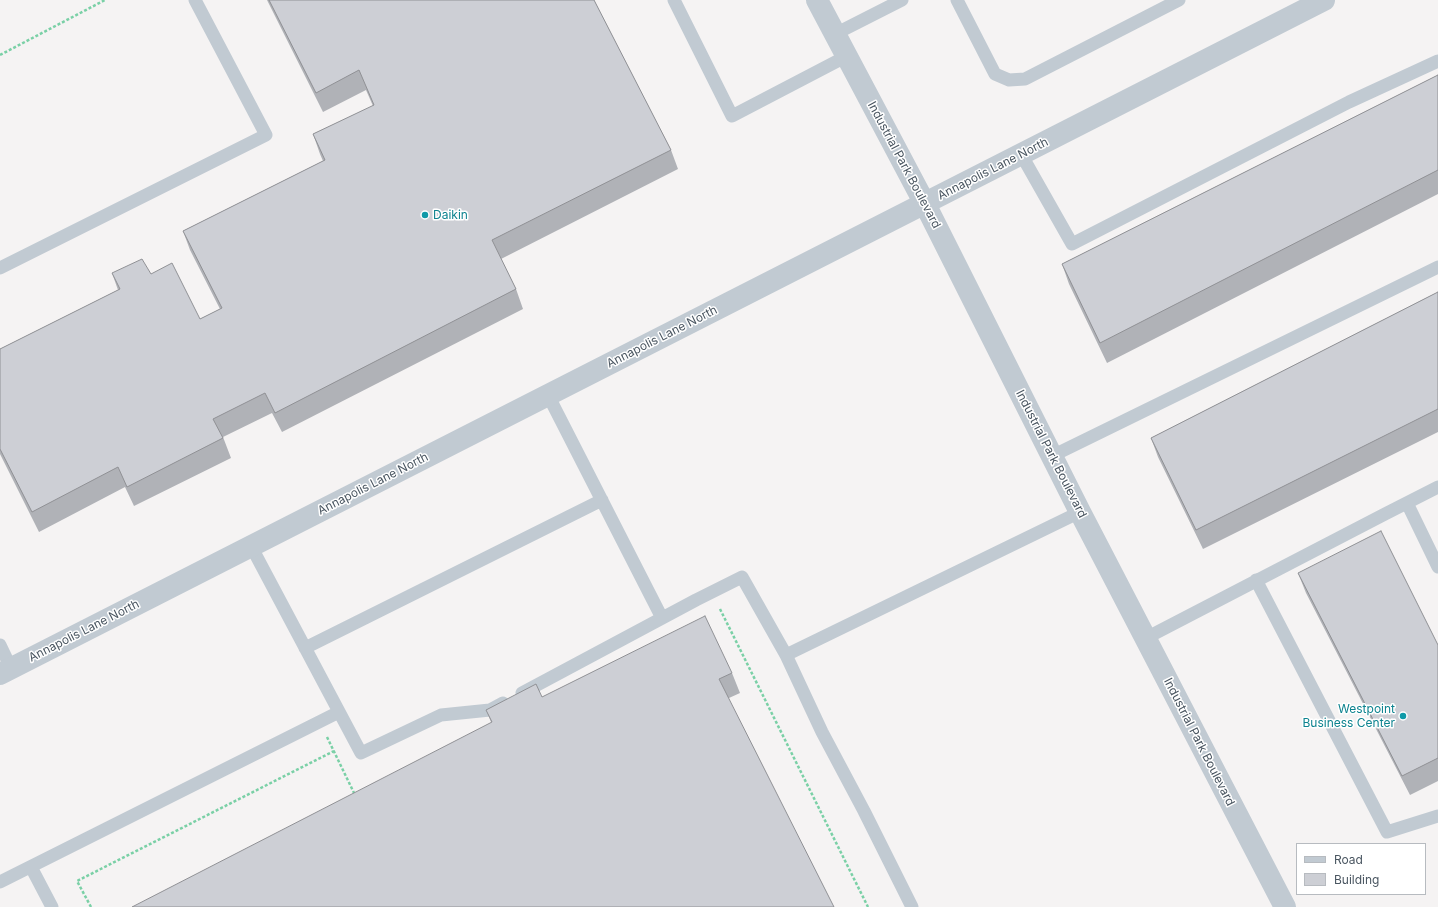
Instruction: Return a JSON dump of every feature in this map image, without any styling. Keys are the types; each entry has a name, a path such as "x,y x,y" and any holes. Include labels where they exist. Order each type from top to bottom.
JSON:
{"street":[{"name":"Industrial Park Boulevard","path":"817,0 925,204 1080,512 1285,907"},
{"name":"Annapolis Lane North","path":"6,671 925,204 1315,2"}],"lane":[{"path":"0,268 266,135 195,0"},
{"path":"674,0 732,116 847,56"},
{"path":"835,34 902,0"},
{"path":"957,0 995,74 1009,80 1025,79 1179,0"},
{"path":"1021,154 1072,244 1349,102 1438,61"},
{"path":"1052,456 1438,267"},
{"path":"548,395 662,618"},
{"path":"1146,638 1256,580 1438,488"},
{"path":"305,648 602,500"},
{"path":"1407,503 1438,567"},
{"path":"786,655 1080,512"},
{"path":"251,546 361,753 440,715 490,710 742,577 786,655 822,732 864,811 912,907"},
{"path":"1256,580 1387,832 1438,816"},
{"path":"0,645 6,671"},
{"path":"0,882 339,712"},
{"path":"31,867 52,907"}],"path":[{"path":"0,55 105,0"},
{"path":"712,592 868,907"},
{"path":"319,722 356,796"},
{"path":"90,907 77,881 334,751"}],"building":[{"name":"Daikin","path":"269,0 594,0 671,150 492,240 516,289 275,413 265,393 213,419 223,438 127,487 118,467 32,512 0,449 0,349 120,289 112,273 142,259 151,274 172,263 200,319 222,308 183,231 325,160 313,134 374,105 359,70 316,93"},
{"path":"1438,75 1438,170 1100,343 1062,264"},
{"path":"1438,292 1438,409 1196,530 1151,438"},
{"name":"Westpoint Business Center","path":"1381,531 1438,645 1438,758 1402,776 1298,573"},
{"path":"705,616 732,673 719,679 834,907 132,907 492,722 486,710 536,684 542,697"}],"place":[{"name":"Daikin","path":"425,215"},
{"name":"Westpoint Business Center","path":"1403,716"}]}
